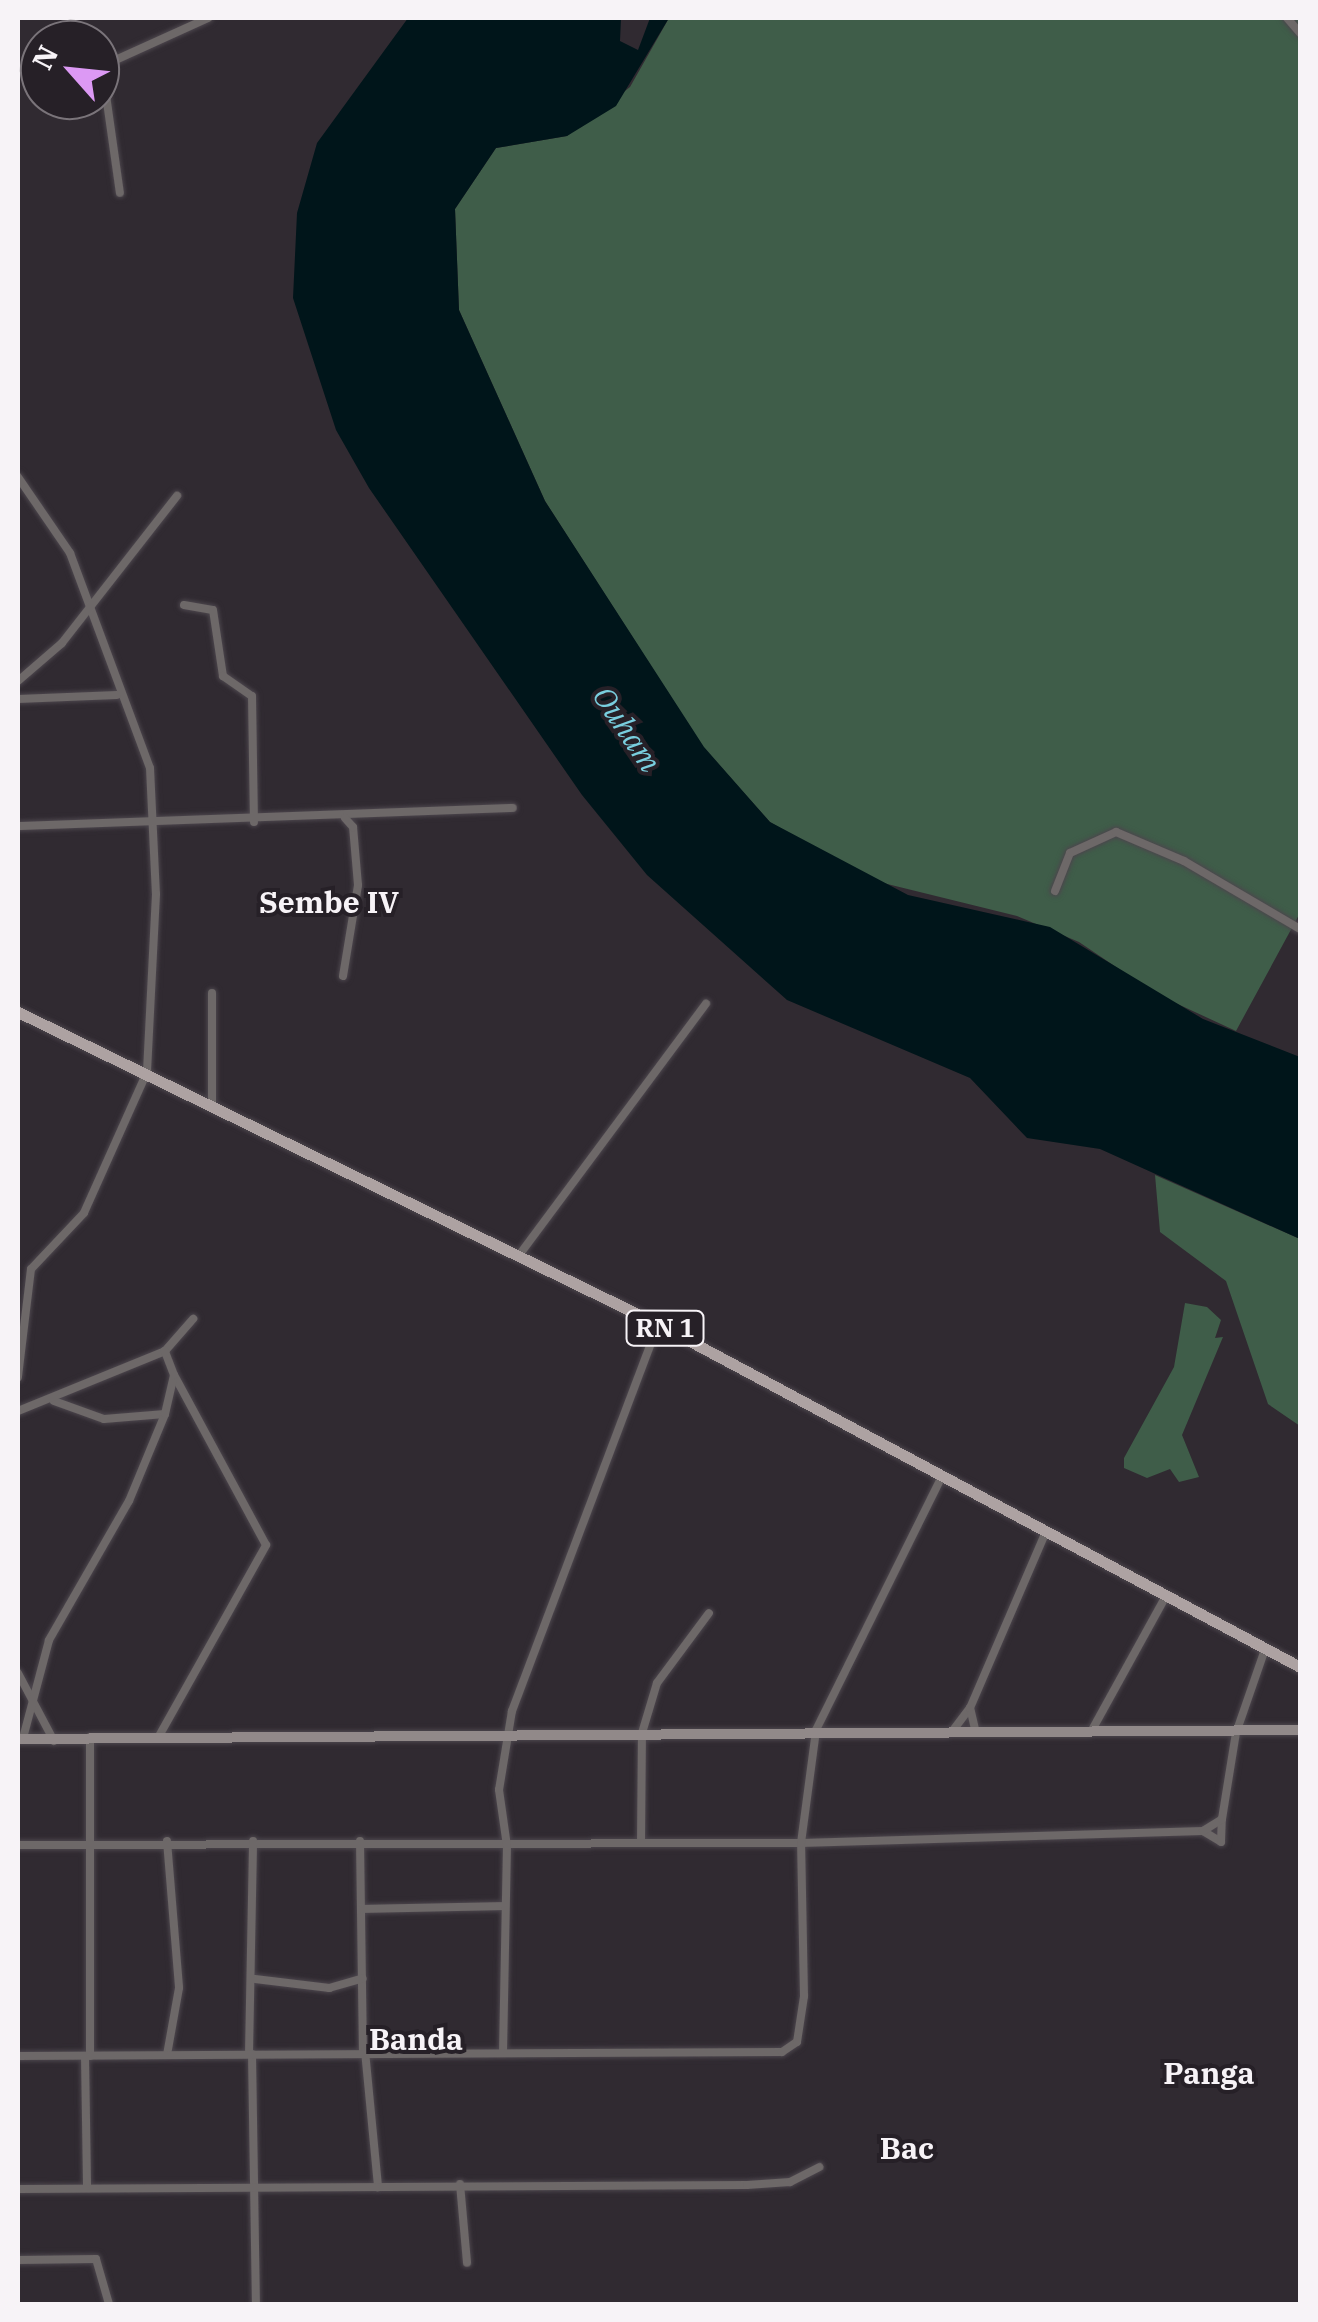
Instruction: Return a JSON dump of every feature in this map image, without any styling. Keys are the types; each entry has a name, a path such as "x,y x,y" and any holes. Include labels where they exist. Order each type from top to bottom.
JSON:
{"main road":[{"name":"RN 1","path":"18,1012 212,1102 658,1324 1264,1652 1300,1666"}],"street":[{"path":"120,58 208,18"},
{"path":"1288,18 1300,32"},
{"path":"109,120 120,193"},
{"path":"18,477 59,530 117,695 150,768 156,825 146,1072 84,1213 30,1268 18,1377"},
{"path":"18,682 89,610 177,496"},
{"path":"184,605 214,610 223,676 252,696 254,822"},
{"path":"18,700 117,695"},
{"path":"18,826 254,822 513,808"},
{"path":"343,976 358,885 353,826 345,818"},
{"path":"1055,890 1070,853 1116,832 1184,861 1300,929"},
{"path":"212,993 212,1102"},
{"path":"520,1254 706,1004"},
{"path":"18,1410 53,1401 166,1351 193,1319"},
{"path":"503,2053 506,1846 499,1790 525,1669 658,1324"},
{"path":"159,1736 266,1546 174,1375 166,1351"},
{"path":"174,1375 165,1414 129,1501 49,1640 20,1739 954,1729 1236,1733 1300,1730"},
{"path":"53,1401 104,1419 165,1414"},
{"path":"18,2056 364,2051 782,2052 797,2042 804,1996 801,1843 816,1730 942,1478"},
{"path":"954,1729 970,1708 1044,1534"},
{"path":"1092,1730 1166,1596"},
{"path":"641,1843 642,1733 658,1683 709,1613"},
{"path":"18,1844 253,1841 506,1846 1202,1832 1222,1842 1222,1818 1236,1733 1264,1652"},
{"path":"18,1673 54,1741"},
{"path":"970,1708 974,1729"},
{"path":"88,2188 86,1843 90,1738"},
{"path":"1202,1832 1222,1818"},
{"path":"166,1841 180,1988 167,2054"},
{"path":"253,1841 250,2053 258,2188 256,2304"},
{"path":"360,1842 364,2051 378,2187"},
{"path":"362,1909 503,1906"},
{"path":"254,1980 329,1988 363,1978"},
{"path":"18,2189 746,2184 790,2182 819,2168"},
{"path":"460,2184 466,2263"},
{"path":"18,2260 96,2259 109,2304"}],"green space":[{"path":"669,18 1300,18 1300,913 1236,1031 1156,994 1079,942 1017,916 867,879 770,822 703,747 545,501 459,310 455,209 496,148 567,136 630,87"},
{"path":"1155,1175 1300,1239 1300,1426 1268,1404 1226,1281 1160,1232"},
{"path":"1185,1303 1207,1307 1221,1320 1215,1338 1223,1337 1182,1435 1199,1477 1179,1482 1170,1469 1147,1478 1124,1468 1124,1458 1174,1367"}],"water":[{"name":"Ouham","path":"408,18 621,18 620,41 638,50 650,18 669,18 616,106 567,136 496,148 455,209 459,310 545,501 704,747 770,822 908,895 1050,927 1203,1019 1300,1057 1300,1239 1100,1149 1027,1138 970,1078 787,1000 647,875 582,795 369,488 336,430 293,298 297,213 317,143"}],"district":[{"name":"Sembe IV","path":"329,902"},
{"name":"Banda","path":"416,2039"},
{"name":"Panga","path":"1209,2073"},
{"name":"Bac","path":"907,2148"}]}
